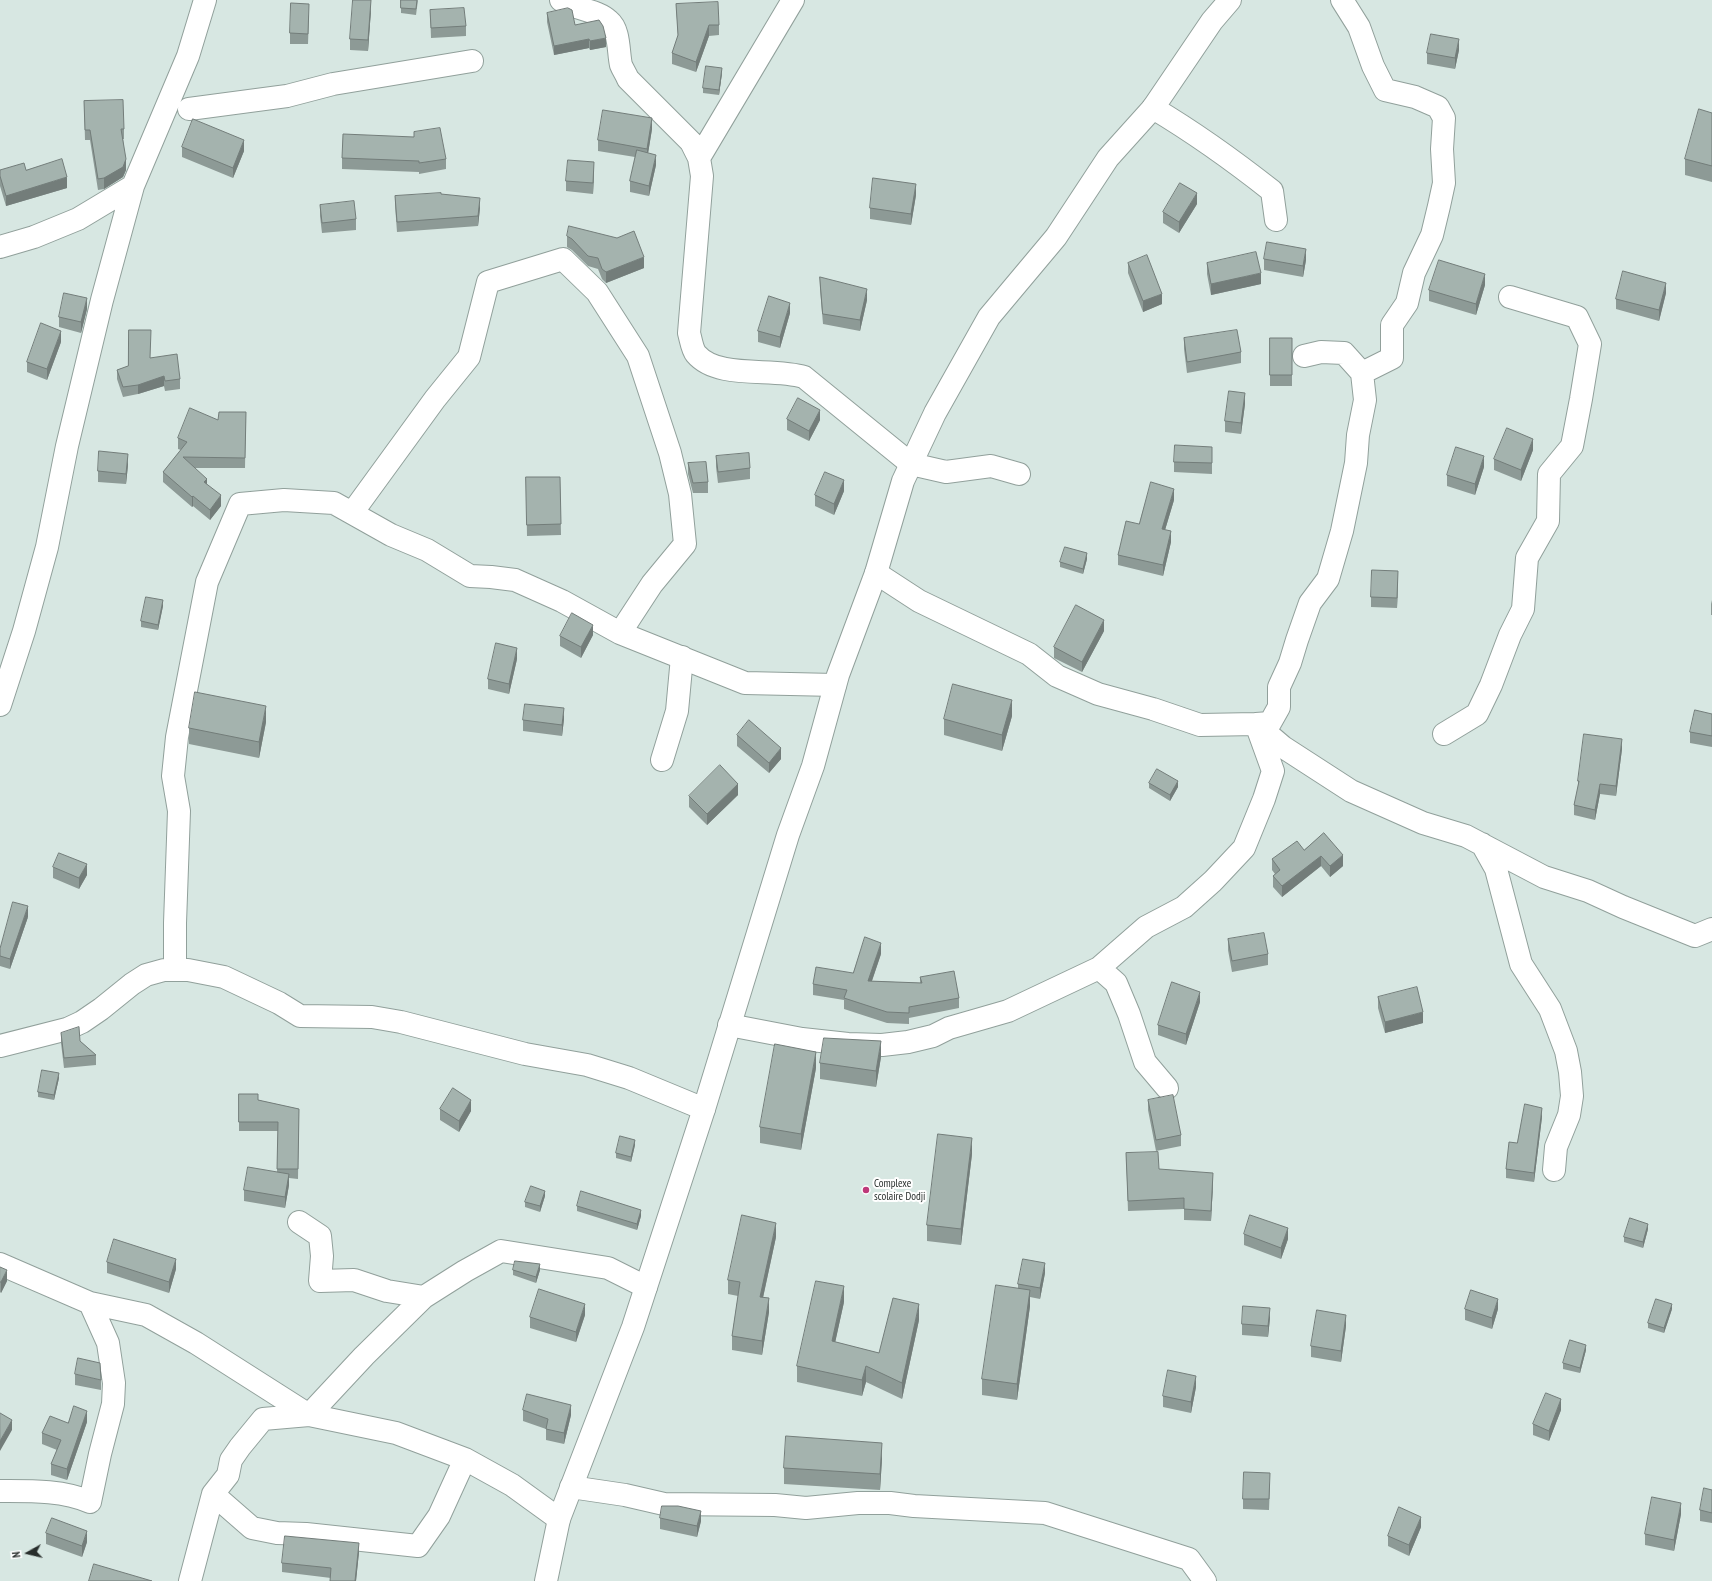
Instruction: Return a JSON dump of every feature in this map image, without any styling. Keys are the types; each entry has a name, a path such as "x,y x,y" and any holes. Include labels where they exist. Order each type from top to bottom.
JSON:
{"street":[{"path":"0,706 24,630 47,548 67,446 102,300 133,186 188,56 205,0"},
{"path":"561,0 568,6 598,15 610,21 616,32 622,66 628,79 691,142 699,158 702,176 689,334 695,353 708,364 726,369 792,373 804,377 911,464 946,472 991,466 1019,474"},
{"path":"699,158 793,0"},
{"path":"546,1581 560,1520 633,1327 704,1109 788,835 813,766 835,685 876,573 903,481 935,413 989,317 1056,237 1108,158 1153,108 1212,21 1230,0"},
{"path":"1342,0 1359,26 1373,66 1385,90 1415,97 1438,107 1444,118 1442,149 1444,183 1432,235 1414,273 1407,303 1392,325 1392,358 1362,373"},
{"path":"189,109 287,96 333,84 472,62"},
{"path":"1153,108 1188,129 1244,168 1272,191 1276,220"},
{"path":"0,247 34,237 78,219 133,186"},
{"path":"352,513 435,398 470,357 488,282 563,259 597,292 638,356 670,453 680,494 685,544 652,584 620,633"},
{"path":"1444,734 1477,714 1510,635 1523,610 1527,558 1548,521 1549,474 1572,446 1589,351 1590,344 1577,316 1510,297"},
{"path":"876,573 919,601 1029,654 1057,676 1098,694 1153,709 1200,725 1270,723 1279,707 1279,687 1290,663 1296,640 1310,603 1328,579 1342,531 1356,463 1358,435 1365,400 1362,373 1344,353 1321,352 1304,356"},
{"path":"175,969 179,811 173,776 182,708 207,582 240,504 284,500 334,503 391,535 427,550 470,576 515,580 562,601 620,633 682,656 745,683 835,685"},
{"path":"662,760 677,711 682,656"},
{"path":"1256,724 1283,747 1351,791 1423,823 1466,836 1544,877 1588,891 1622,908 1695,936 1712,929"},
{"path":"729,1025 802,1039 848,1044 882,1045 908,1042 933,1036 949,1028 1008,1011 1099,968 1146,927 1184,907 1213,881 1244,848 1264,800 1273,771 1256,724"},
{"path":"1482,844 1496,869 1521,964 1550,1009 1566,1051 1572,1096 1569,1115 1556,1147 1554,1170"},
{"path":"1099,968 1116,983 1130,1014 1145,1062 1167,1088"},
{"path":"0,1046 67,1029 82,1022 101,1009 139,979 155,972 175,969 202,972 224,977 279,1003 300,1016 365,1017 393,1021 525,1054 587,1065 611,1071 704,1109"},
{"path":"299,1222 320,1236 322,1256 320,1281 354,1280 387,1291 424,1297"},
{"path":"309,1415 364,1356 424,1297 465,1271 501,1251 608,1268 646,1287"},
{"path":"0,1264 90,1303 146,1315 196,1343 309,1415"},
{"path":"0,1491 40,1492 70,1495 90,1502 100,1454 113,1404 114,1383 108,1343 90,1303"},
{"path":"190,1581 213,1494 228,1475 232,1460 240,1447 263,1419 309,1415 396,1433 465,1459 512,1485 560,1520"},
{"path":"213,1494 252,1528 277,1532 418,1546 439,1516 465,1459"},
{"path":"572,1488 625,1495 664,1504 775,1505 806,1508 858,1503 890,1503 914,1506 1045,1513 1188,1559 1205,1581"}],"building":[{"path":"353,0 371,0 368,40 350,39"},
{"path":"401,0 417,0 416,9 401,8"},
{"path":"718,2 719,25 709,25 696,62 672,53 678,35 676,4"},
{"path":"291,3 309,4 308,34 290,33"},
{"path":"464,8 466,26 431,28 430,10"},
{"path":"568,8 572,10 575,25 599,20 603,26 606,38 590,41 589,39 554,46 547,13"},
{"path":"1431,34 1459,39 1455,58 1427,53"},
{"path":"706,66 722,68 719,90 703,88"},
{"path":"123,100 124,129 121,129 126,159 123,167 104,178 98,179 90,130 85,130 84,101"},
{"path":"1699,109 1712,113 1712,166 1685,159"},
{"path":"603,110 652,118 647,149 598,140"},
{"path":"193,119 244,140 233,168 182,147"},
{"path":"440,128 446,159 419,163 419,161 342,158 343,134 414,137 414,132"},
{"path":"637,150 656,155 649,186 630,181"},
{"path":"62,159 67,177 6,196 0,176 0,170 24,163 26,170"},
{"path":"568,160 594,162 593,183 566,181"},
{"path":"873,178 916,184 911,214 870,208"},
{"path":"1180,183 1197,193 1179,222 1163,212"},
{"path":"441,193 480,198 478,216 397,222 395,196"},
{"path":"354,201 356,219 322,223 320,205"},
{"path":"569,226 617,238 634,231 644,257 606,272 602,269 598,258 588,256 572,239 567,236"},
{"path":"1267,242 1306,249 1303,266 1264,259"},
{"path":"1256,252 1261,273 1211,284 1207,263"},
{"path":"1147,255 1162,294 1143,301 1128,263"},
{"path":"1439,260 1485,274 1476,304 1429,290"},
{"path":"1623,271 1666,283 1659,310 1616,299"},
{"path":"820,277 867,289 860,320 823,314"},
{"path":"64,293 87,298 81,322 59,317"},
{"path":"769,296 790,303 780,337 758,331"},
{"path":"41,323 61,331 47,369 27,362"},
{"path":"129,330 151,330 150,358 177,354 180,379 165,381 164,376 138,385 123,387 117,370 128,366"},
{"path":"1237,330 1241,352 1187,362 1184,338"},
{"path":"1270,338 1292,338 1292,375 1270,375"},
{"path":"1229,391 1245,393 1241,423 1225,421"},
{"path":"798,398 820,410 809,431 787,419"},
{"path":"190,408 218,420 219,412 246,412 245,458 183,457 207,479 204,482 221,495 210,510 193,496 192,497 163,472 187,442 178,438"},
{"path":"1507,428 1533,439 1521,470 1494,459"},
{"path":"1175,445 1212,447 1212,463 1174,462"},
{"path":"1456,447 1484,456 1475,484 1447,475"},
{"path":"99,451 128,454 126,474 98,471"},
{"path":"749,453 750,468 718,472 716,456"},
{"path":"706,462 708,482 693,483 688,463"},
{"path":"825,472 844,480 834,504 815,495"},
{"path":"526,477 560,477 561,524 527,525"},
{"path":"1151,482 1174,489 1162,529 1171,531 1163,565 1118,555 1126,521 1139,524"},
{"path":"1065,547 1087,553 1083,569 1060,562"},
{"path":"1372,570 1398,571 1397,598 1371,597"},
{"path":"146,597 163,600 158,625 141,621"},
{"path":"1076,605 1104,620 1082,662 1054,647"},
{"path":"572,613 593,625 581,647 560,636"},
{"path":"496,643 517,648 509,684 488,679"},
{"path":"953,684 1012,700 1002,735 944,719"},
{"path":"195,692 266,706 259,742 189,728"},
{"path":"525,704 564,708 562,725 523,720"},
{"path":"1695,710 1712,714 1712,736 1690,732"},
{"path":"749,720 781,748 769,763 737,735"},
{"path":"1584,734 1622,739 1616,786 1600,784 1595,810 1574,805 1579,781"},
{"path":"720,765 738,784 707,814 689,796"},
{"path":"1157,769 1178,781 1170,795 1149,783"},
{"path":"1324,833 1343,855 1330,866 1321,856 1282,886 1273,876 1280,870 1272,859 1297,841 1304,850"},
{"path":"59,853 87,864 79,878 53,867"},
{"path":"13,902 28,906 10,959 0,956 0,949"},
{"path":"1264,933 1268,954 1232,961 1228,939"},
{"path":"865,937 881,943 868,981 922,983 920,977 954,971 959,998 909,1007 909,1013 887,1012 844,998 847,990 813,984 816,967 853,973"},
{"path":"1172,982 1200,992 1186,1034 1158,1025"},
{"path":"1417,987 1423,1012 1385,1022 1378,997"},
{"path":"79,1027 80,1041 96,1055 64,1058 61,1033"},
{"path":"824,1038 881,1041 876,1071 820,1063"},
{"path":"775,1044 816,1052 801,1134 760,1127"},
{"path":"42,1070 59,1073 54,1095 38,1092"},
{"path":"453,1088 471,1100 459,1121 440,1109"},
{"path":"239,1094 258,1094 258,1100 299,1109 298,1169 277,1169 278,1122 239,1122"},
{"path":"1173,1095 1181,1135 1156,1140 1148,1100"},
{"path":"1525,1104 1542,1108 1534,1173 1506,1169 1509,1142 1517,1143"},
{"path":"938,1134 972,1138 961,1229 927,1225"},
{"path":"620,1136 635,1140 631,1157 616,1153"},
{"path":"1158,1152 1159,1169 1213,1173 1211,1211 1184,1209 1184,1198 1128,1201 1126,1153"},
{"path":"248,1167 289,1174 285,1197 244,1190"},
{"path":"531,1186 545,1191 540,1206 525,1202"},
{"path":"581,1191 641,1210 637,1224 577,1206"},
{"path":"742,1215 776,1223 760,1297 769,1298 762,1341 732,1336 740,1282 728,1280"},
{"path":"1250,1215 1288,1228 1281,1248 1244,1234"},
{"path":"1630,1218 1648,1224 1643,1242 1624,1237"},
{"path":"114,1239 176,1259 169,1282 107,1262"},
{"path":"1023,1259 1045,1263 1040,1288 1018,1284"},
{"path":"515,1261 540,1264 536,1277 513,1270"},
{"path":"0,1267 7,1270 1,1282 0,1282"},
{"path":"816,1281 844,1286 832,1341 879,1353 893,1298 919,1304 902,1383 866,1366 862,1380 797,1366"},
{"path":"996,1285 1030,1290 1017,1384 982,1379"},
{"path":"539,1289 585,1304 576,1332 530,1317"},
{"path":"1471,1290 1498,1299 1492,1318 1465,1309"},
{"path":"1656,1299 1672,1304 1664,1328 1648,1323"},
{"path":"1243,1306 1270,1308 1268,1326 1242,1324"},
{"path":"1317,1310 1346,1315 1341,1351 1311,1346"},
{"path":"1570,1340 1586,1345 1580,1368 1563,1363"},
{"path":"78,1358 100,1363 101,1380 75,1374"},
{"path":"1168,1370 1196,1376 1191,1402 1163,1396"},
{"path":"1546,1393 1561,1399 1549,1431 1533,1424"},
{"path":"527,1394 571,1405 564,1433 546,1429 548,1419 523,1410"},
{"path":"74,1406 87,1411 67,1469 51,1464 61,1440 42,1433 50,1416 68,1423"},
{"path":"0,1413 12,1420 0,1441"},
{"path":"786,1436 882,1443 880,1474 784,1468"},
{"path":"1244,1472 1270,1473 1269,1499 1243,1499"},
{"path":"1704,1488 1712,1490 1712,1513 1700,1510"},
{"path":"1652,1497 1681,1503 1674,1540 1645,1534"},
{"path":"662,1506 678,1506 701,1511 697,1526 660,1518"},
{"path":"1399,1507 1421,1517 1409,1545 1388,1536"},
{"path":"52,1518 87,1531 82,1546 46,1533"},
{"path":"285,1536 359,1543 355,1581 330,1581 331,1568 282,1563"},
{"path":"94,1564 152,1581 89,1581"}],"place":[{"name":"Complexe scolaire Dodji","path":"866,1190"}]}
